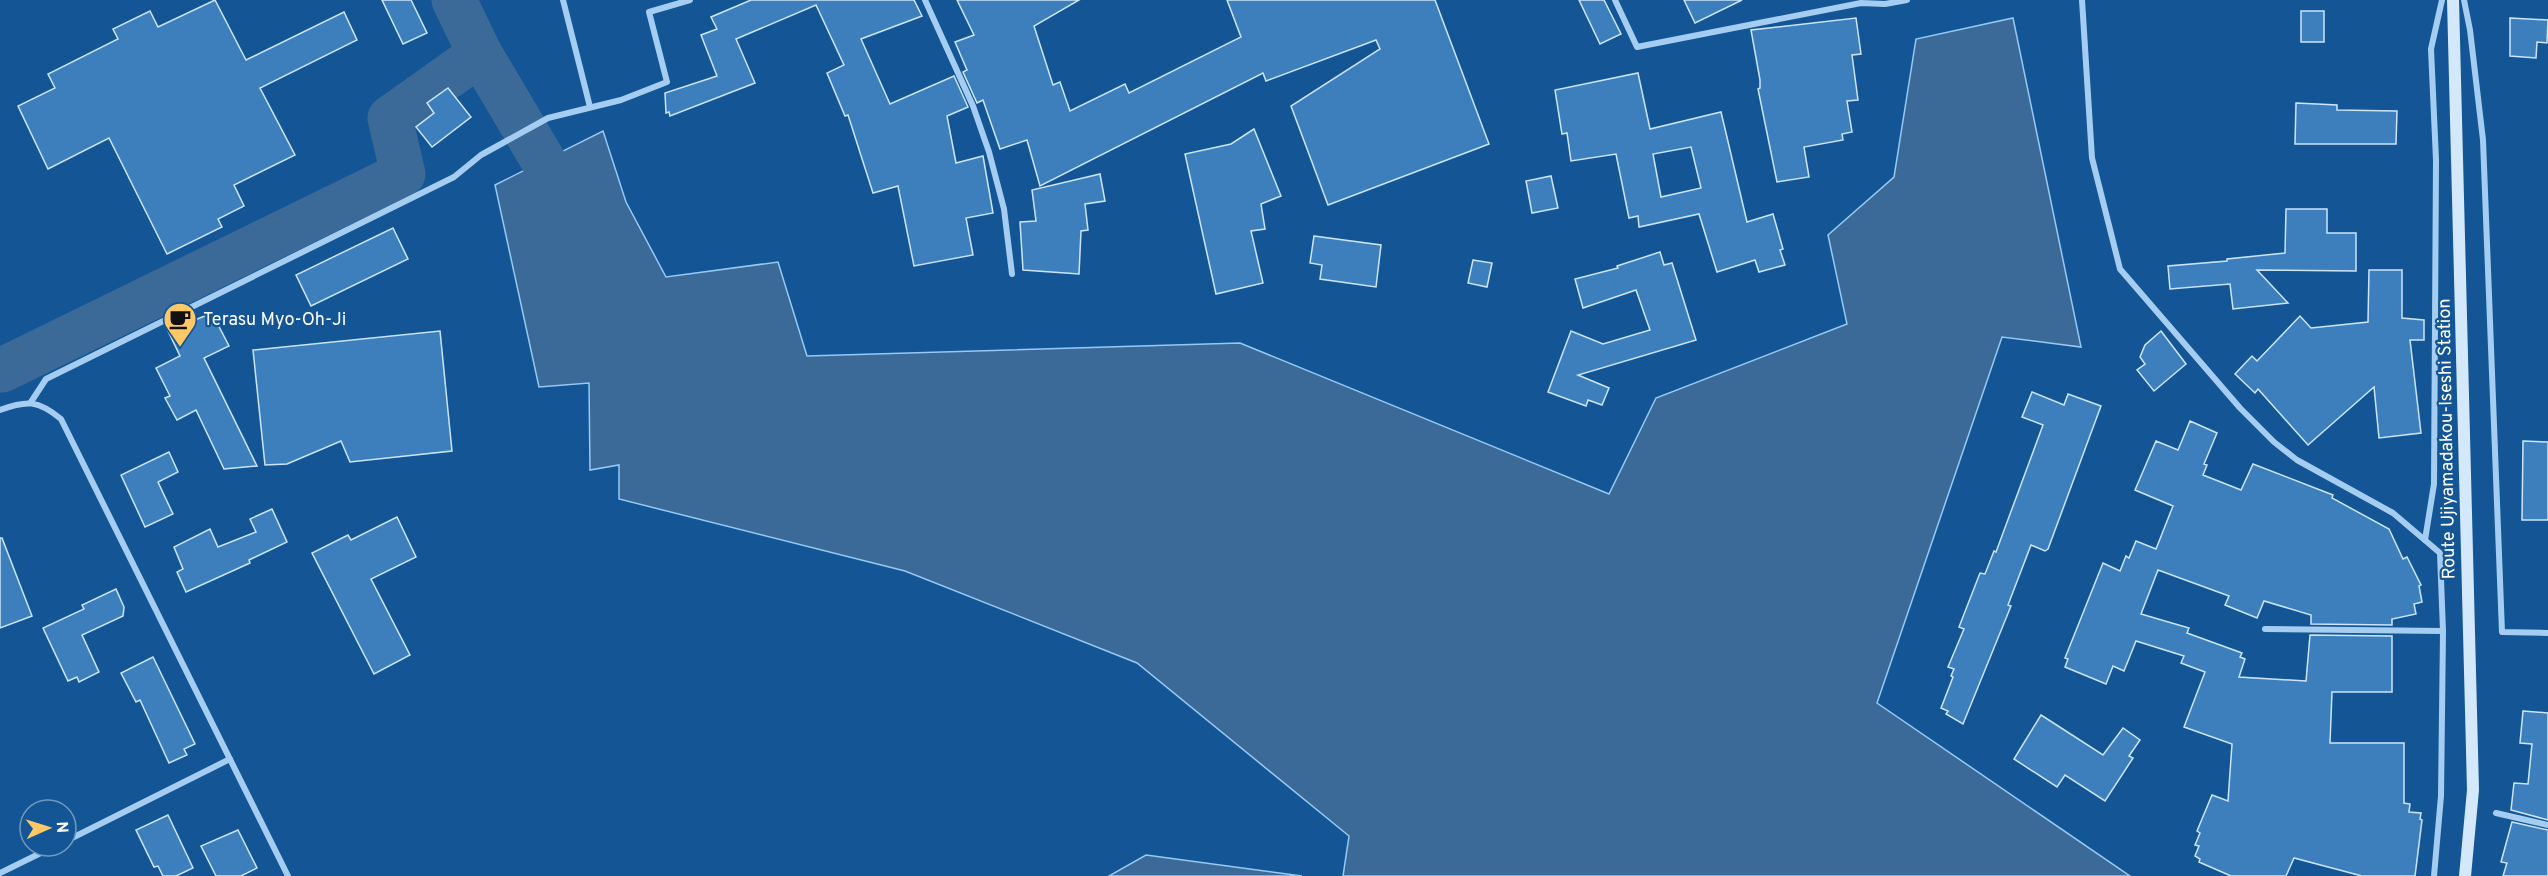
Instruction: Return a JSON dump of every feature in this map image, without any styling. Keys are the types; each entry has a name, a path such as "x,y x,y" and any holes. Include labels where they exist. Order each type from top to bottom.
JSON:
{"main road":[{"name":"Route Ujiyamadakou-Iseshi Station","path":"2453,0 2473,790 2465,876"}],"street":[{"path":"563,0 590,107"},
{"path":"31,402 46,379 454,177 480,155 548,118 621,99 667,82 649,12 690,0"},
{"path":"925,0 974,106 989,152 1004,209 1012,274"},
{"path":"1615,0 1637,47 1861,3 1907,0"},
{"path":"2082,0 2092,158 2120,269 2240,408 2274,442 2297,460 2393,513 2440,553 2443,631 2441,796 2434,876"},
{"path":"2425,540 2434,472 2436,160 2431,49 2442,0"},
{"path":"2464,0 2470,30 2483,140 2502,632 2548,633"},
{"path":"0,410 31,402 48,409 61,419 288,876"},
{"path":"2265,629 2443,631"},
{"path":"78,834 230,759"},
{"path":"2496,813 2548,825"},
{"path":"0,873 31,858"}],"water":[{"path":"2013,18 2081,347 2002,337 1877,703 2130,876 1343,876 1349,836 1137,663 905,571 619,499 619,465 590,470 589,383 539,387 495,185 603,131 626,202 666,277 778,262 807,356 1240,343 1609,494 1656,398 1847,324 1828,235 1894,177 1916,39"},
{"path":"1146,855 1302,876 1109,876"}],"building":[{"path":"215,0 246,60 344,12 357,40 260,88 295,155 234,185 244,206 218,219 222,227 167,254 109,138 48,169 18,106 55,88 48,74 118,39 113,29 150,11 158,27"},
{"path":"382,0 411,0 427,33 403,44"},
{"path":"751,0 914,0 922,16 861,39 890,104 954,76 968,107 947,116 956,163 983,156 993,213 966,218 973,255 914,266 898,186 873,193 848,115 845,116 827,73 844,65 816,5 736,39 755,83 670,116 669,112 666,113 665,93 717,76 701,35 717,29 711,17"},
{"path":"957,0 1079,0 1034,26 1053,85 1060,82 1070,111 1125,84 1129,93 1241,37 1227,0 1435,0 1489,144 1328,205 1291,106 1380,49 1376,40 1266,81 1263,73 1040,186 1027,140 1000,149 983,100 977,103 963,72 967,70 955,42 974,35"},
{"path":"1579,0 1604,0 1621,34 1600,44"},
{"path":"1684,0 1742,0 1695,23"},
{"path":"2301,11 2324,11 2324,42 2301,42"},
{"path":"1856,18 1861,54 1852,55 1858,100 1847,101 1852,132 1842,134 1843,140 1804,147 1809,177 1777,182 1758,89 1760,80 1751,30"},
{"path":"2510,18 2548,20 2547,43 2537,42 2536,58 2510,56"},
{"path":"1638,73 1650,129 1721,112 1747,222 1773,214 1785,265 1759,272 1755,260 1717,272 1699,214 1639,227 1638,216 1629,218 1616,154 1571,161 1567,133 1562,134 1555,90","holes":["1691,147 1701,188 1661,197 1653,154"]},
{"path":"448,88 471,117 432,147 416,127 434,113 427,103"},
{"path":"2296,103 2337,105 2337,110 2397,111 2396,144 2295,144"},
{"path":"1254,129 1281,196 1261,204 1265,229 1251,231 1263,283 1216,294 1185,154 1231,144"},
{"path":"1100,174 1105,201 1085,204 1088,230 1081,231 1079,274 1023,270 1020,222 1036,221 1032,190"},
{"path":"1551,176 1558,208 1532,213 1526,181"},
{"path":"2286,209 2327,209 2327,233 2356,233 2356,271 2257,270 2288,303 2233,309 2230,284 2170,289 2168,266 2285,253"},
{"path":"393,228 408,259 311,306 296,275"},
{"path":"1314,236 1381,245 1376,287 1320,279 1322,265 1310,263"},
{"path":"1660,252 1664,265 1672,263 1696,340 1578,375 1609,388 1602,405 1588,400 1586,406 1548,392 1571,331 1603,344 1650,330 1636,290 1583,308 1575,279 1618,268 1617,266"},
{"path":"1473,260 1492,263 1487,287 1468,283"},
{"path":"2369,270 2402,270 2402,318 2424,320 2424,340 2410,340 2421,433 2379,438 2374,387 2308,445 2258,389 2255,393 2235,374 2252,356 2257,361 2300,316 2311,328 2368,322"},
{"path":"212,313 229,346 204,358 257,466 224,469 196,410 177,420 165,398 170,396 156,368 180,356 168,331"},
{"path":"440,331 452,451 350,462 341,441 287,464 265,465 253,350"},
{"path":"2161,331 2186,364 2154,391 2137,370 2145,364 2140,357 2145,345"},
{"path":"2032,392 2064,405 2068,394 2101,406 2048,549 2045,551 2031,545 2008,605 2011,606 1963,724 1946,714 1948,711 1941,708 1953,677 1951,676 1954,669 1948,667 1964,629 1959,627 1980,573 1985,574 1994,551 1996,552 2043,425 2022,417"},
{"path":"2190,421 2217,433 2204,464 2207,465 2203,475 2241,490 2253,464 2333,495 2332,498 2389,529 2403,559 2407,557 2421,585 2419,586 2422,602 2414,604 2416,614 2392,619 2392,625 2311,624 2311,615 2264,601 2257,618 2225,605 2229,596 2158,570 2141,614 2189,628 2187,633 2242,653 2240,657 2245,659 2239,677 2306,681 2310,635 2392,636 2392,692 2332,692 2330,743 2404,743 2404,803 2410,804 2409,812 2421,813 2420,819 2422,820 2415,876 2362,876 2294,858 2286,876 2231,876 2199,862 2200,859 2195,856 2199,846 2195,845 2200,833 2197,831 2212,795 2228,801 2232,744 2184,727 2205,672 2181,663 2184,656 2136,641 2124,671 2113,666 2106,684 2065,667 2068,659 2065,658 2103,563 2120,571 2126,556 2129,558 2136,541 2156,549 2173,506 2135,490 2156,441 2178,450"},
{"path":"2523,441 2548,442 2548,520 2522,520"},
{"path":"169,452 178,472 158,482 173,514 145,527 121,475"},
{"path":"272,509 287,542 249,560 250,563 186,592 177,572 183,569 174,547 210,529 218,547 256,532 250,519"},
{"path":"397,517 416,557 371,579 410,655 374,674 312,553 348,535 351,540"},
{"path":"0,538 2,538 32,616 0,628"},
{"path":"116,589 124,607 123,616 82,635 99,672 79,682 77,677 68,681 43,628 84,609 82,605"},
{"path":"153,657 195,744 184,749 187,755 169,763 140,700 136,702 121,673"},
{"path":"2523,711 2548,713 2548,820 2511,810 2514,783 2528,784 2532,744 2520,743"},
{"path":"2041,715 2103,755 2123,728 2140,740 2129,756 2133,758 2105,801 2065,775 2057,787 2014,759"},
{"path":"168,815 193,868 176,876 163,876 158,866 154,867 136,830"},
{"path":"2512,822 2548,830 2548,876 2503,876 2507,863 2501,862"},
{"path":"238,830 257,868 241,876 216,876 201,846"}],"waterway":[{"path":"454,0 480,54"},
{"path":"2,370 403,174 390,118 480,54 544,162"}],"place":[{"name":"Terasu Myo-Oh-Ji","path":"180,348"}]}
